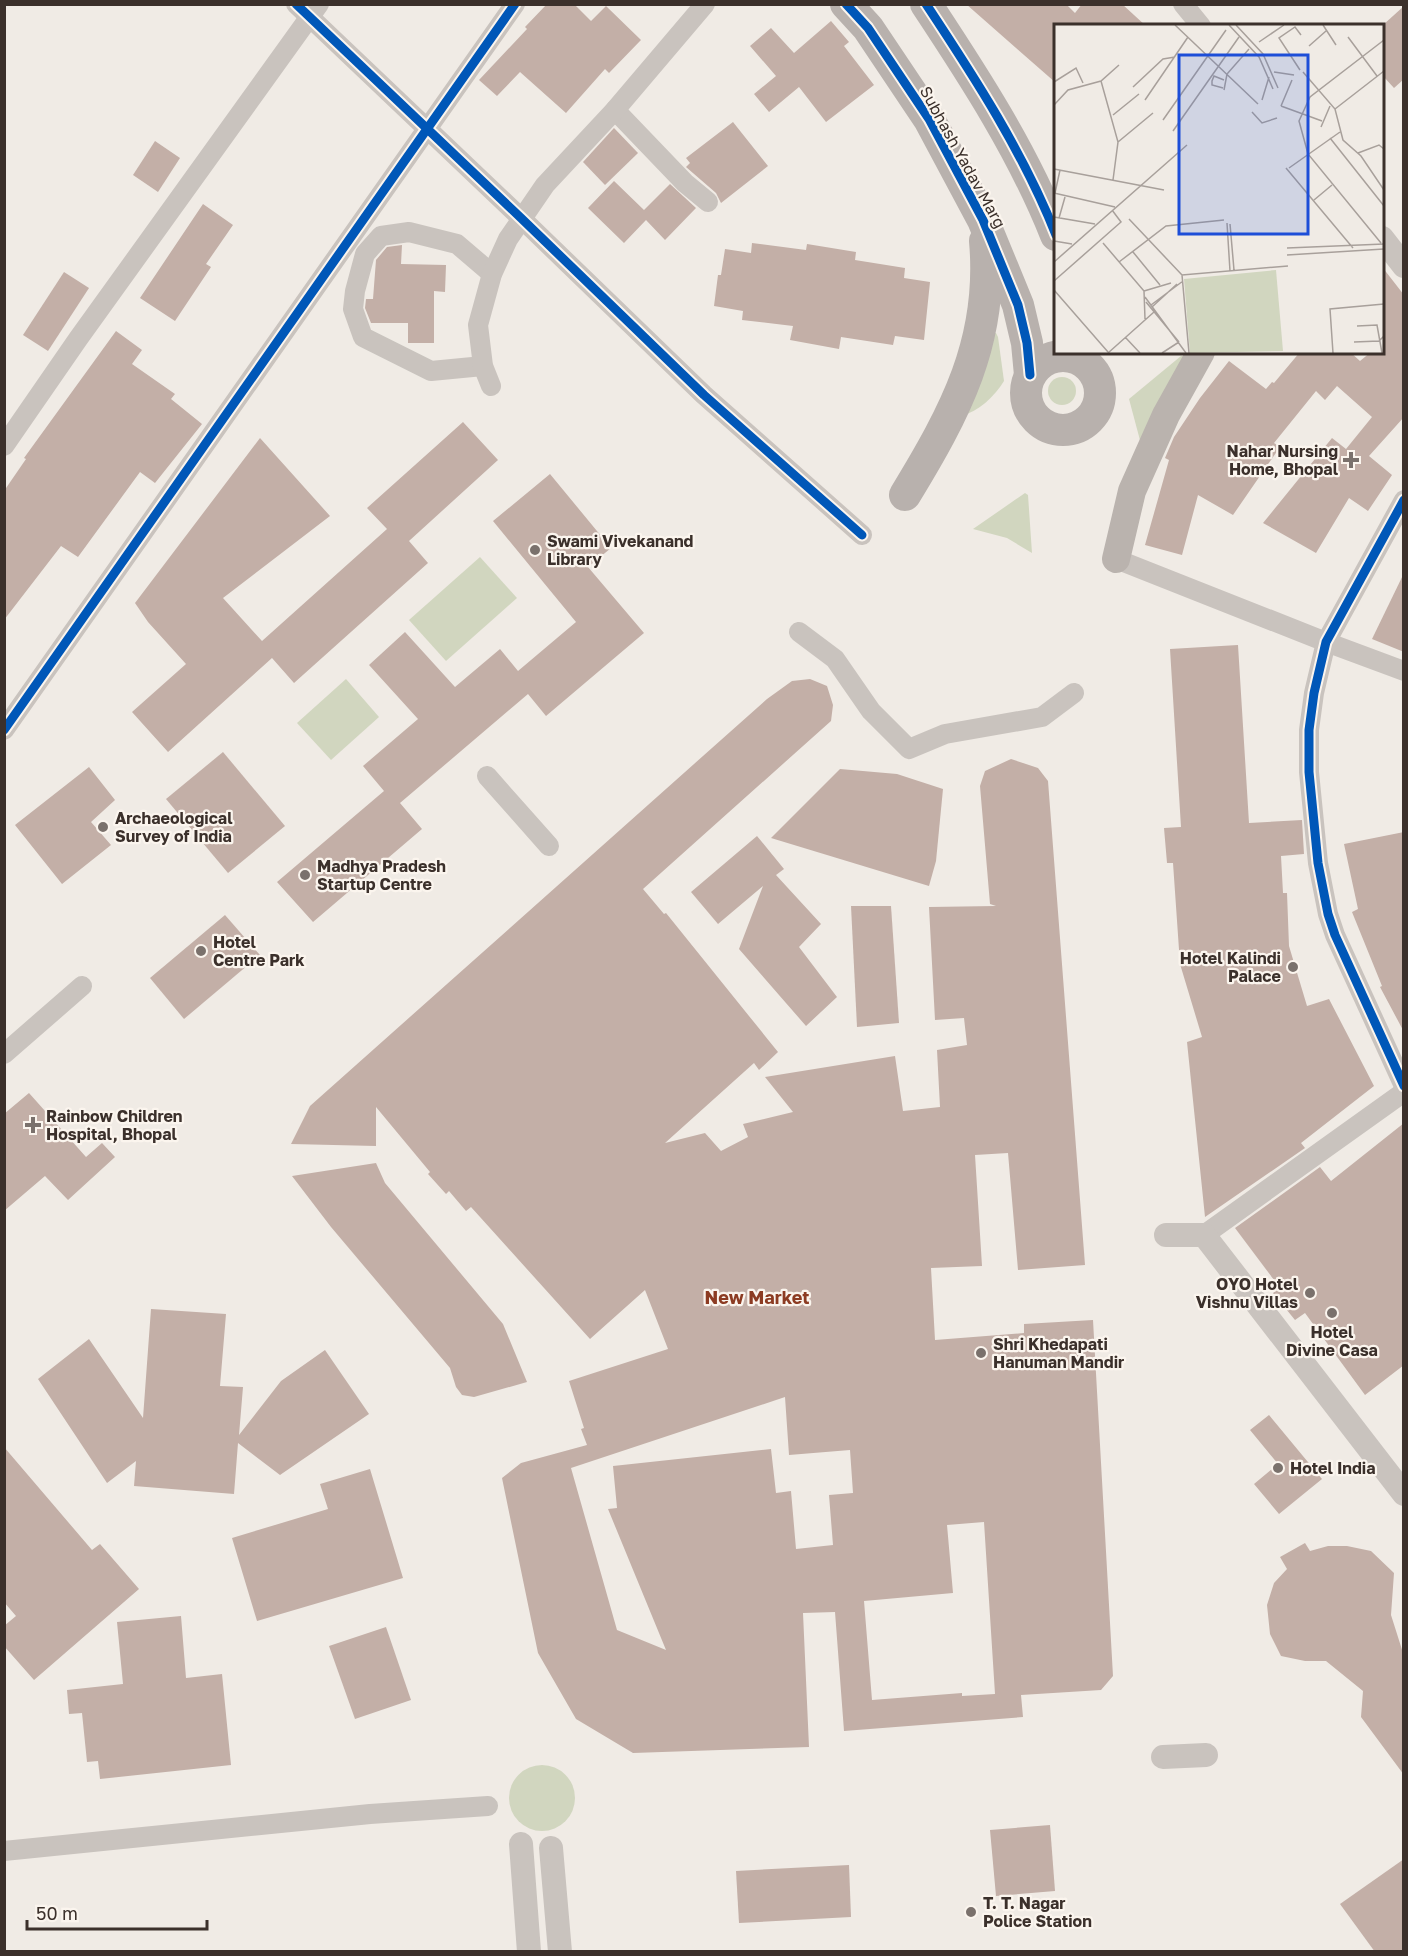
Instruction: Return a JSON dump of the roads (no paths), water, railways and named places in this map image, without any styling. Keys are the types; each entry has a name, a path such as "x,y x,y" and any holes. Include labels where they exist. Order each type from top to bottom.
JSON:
{"main road":[{"name":"Subhash Yadav Marg","path":"846,4 868,28 929,119 983,220 1018,305 1027,343 1030,375"},
{"path":"926,4 982,88 1047,202 1054,228"},
{"path":"905,495 957,402 970,369 982,322 987,268 983,220"},
{"path":"1116,558 1132,491 1166,415 1200,354"},
{"path":"1053,357 1080,357 1092,369 1099,382 1100,397 1096,411 1086,422 1073,428 1056,429 1044,424 1034,416 1027,403 1026,388 1030,375 1040,363 1053,357"}],"street":[{"path":"4,730 514,4"},
{"path":"491,386 483,366 478,325 492,274 521,218 544,184 615,110 705,4"},
{"path":"1183,4 1199,24"},
{"path":"4,446 308,9 426,129 704,395 862,535"},
{"path":"615,110 685,183 708,202"},
{"path":"483,366 431,371 363,337 353,309 364,254 381,236 409,232 457,244 492,274"},
{"path":"1384,239 1404,266"},
{"path":"1404,500 1326,642 1314,693 1309,730 1309,772 1318,863 1328,914 1335,935 1404,1086"},
{"path":"1116,558 1404,671"},
{"path":"799,632 835,660 871,711 909,749 945,734 1042,717 1074,693"},
{"path":"487,776 549,846"},
{"path":"4,1054 82,986"},
{"path":"1166,1235 1204,1235 1404,1092"},
{"path":"1204,1235 1404,1494"},
{"path":"1163,1757 1206,1755"},
{"path":"4,1851 370,1814 488,1806"},
{"path":"521,1844 529,1952"},
{"path":"551,1848 560,1952"}],"place":[{"name":"Nahar Nursing Home, Bhopal","path":"1351,460"},
{"name":"Swami Vivekanand Library","path":"535,550"},
{"name":"Archaeological Survey of India","path":"103,827"},
{"name":"Madhya Pradesh Startup Centre","path":"305,875"},
{"name":"Hotel Centre Park","path":"201,951"},
{"name":"Hotel Kalindi Palace","path":"1293,967"},
{"name":"Rainbow Children Hospital, Bhopal","path":"33,1125"},
{"name":"OYO Hotel Vishnu Villas","path":"1310,1293"},
{"name":"Hotel Divine Casa","path":"1332,1313"},
{"name":"Shri Khedapati Hanuman Mandir","path":"981,1353"},
{"name":"Hotel India","path":"1278,1468"},
{"name":"T. T. Nagar Police Station","path":"971,1912"}],"district":[{"name":"New Market","path":"757,1297"}]}
